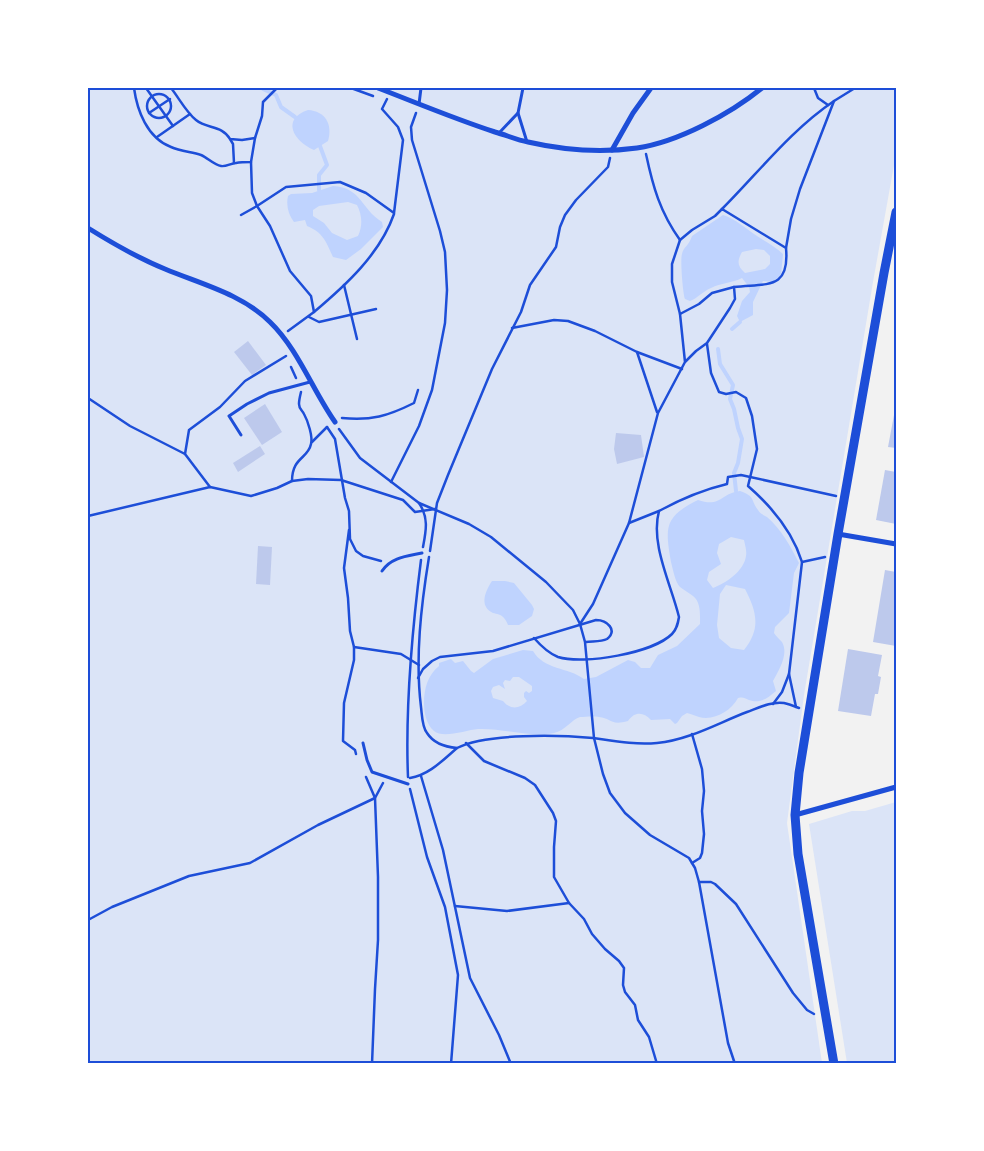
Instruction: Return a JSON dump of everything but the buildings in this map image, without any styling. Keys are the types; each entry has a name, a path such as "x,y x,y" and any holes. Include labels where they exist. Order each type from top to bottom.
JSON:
{"main road":[{"path":"834,1064 798,854 795,814 799,773 834,554 896,212"}],"street":[{"path":"378,88 459,120 527,142 572,150 612,150 644,146 696,130 719,118 762,88"},
{"path":"612,150 651,88"},
{"path":"88,228 126,251 155,265 237,298 255,308 282,335 335,422"},
{"path":"838,534 896,544"},
{"path":"795,814 896,787"}],"lane":[{"path":"419,105 421,88"},
{"path":"523,88 518,113 527,142"},
{"path":"499,133 518,113"},
{"path":"242,435 229,416 247,404 270,393 310,382"},
{"path":"382,571 386,564 422,553"},
{"path":"363,743 372,772 408,784"}],"path":[{"path":"134,88 139,113 148,128 168,146 202,156 219,166 251,162"},
{"path":"146,88 173,126"},
{"path":"171,88 197,121 221,129 228,134 233,144 234,163"},
{"path":"276,88 263,102 260,128 255,138 251,162 251,185 254,201 270,226 290,271 311,296 314,312"},
{"path":"814,88 818,98 828,105"},
{"path":"685,362 680,314 672,282 672,264 680,240 715,216 782,146 828,105 855,88"},
{"path":"161,93 170,98 172,106 166,116 159,118 149,113 147,104 152,95 161,93"},
{"path":"282,335 309,317 366,263 389,228 394,213 403,140 398,127 382,109 391,93"},
{"path":"149,113 170,98"},
{"path":"680,314 699,304 712,293 720,290 774,283 781,278 785,272 787,262 786,248 791,219 800,189 834,101"},
{"path":"391,482 419,426 432,390 445,323 447,290 445,252 412,140 411,127 419,105"},
{"path":"157,137 190,114"},
{"path":"230,138 242,140 255,138"},
{"path":"644,146 654,190 665,217 680,240"},
{"path":"457,748 444,747 427,735 421,714 418,680 424,588 436,509 492,369 521,312 530,285 556,247 560,226 565,214 608,167 612,150"},
{"path":"241,216 286,187 340,182 366,193 394,213"},
{"path":"722,208 786,248"},
{"path":"344,284 357,339"},
{"path":"580,624 593,604 629,523 658,413 685,362 707,343 735,299 734,287"},
{"path":"309,317 319,322 376,309"},
{"path":"512,328 554,320 568,321 595,331 637,352 682,369"},
{"path":"707,343 711,373 720,392 726,394 736,392 746,398 756,434 757,449 748,486 778,518 799,552 802,562 789,674 782,692 773,704"},
{"path":"637,352 658,413"},
{"path":"340,418 362,420 391,414 414,403 418,390"},
{"path":"88,398 130,426 185,454"},
{"path":"335,422 360,458 419,503 469,524 491,537 546,582 573,610 580,624 585,642 594,738 610,793 625,813 650,835 683,854 692,863 699,882 728,1043 735,1064"},
{"path":"292,481 292,471 295,465 310,448 312,442 327,428 334,440 341,480 349,510 350,539 356,551 362,556 386,564"},
{"path":"629,523 704,490 727,484 728,477 741,475 845,498"},
{"path":"88,516 210,487 221,491 251,496 278,488 292,481 308,479 341,480 403,500 415,512 436,509"},
{"path":"419,503 425,512 426,532 417,592 411,660 407,737 408,784 427,857 445,907 457,966 457,1001 451,1064"},
{"path":"534,638 547,651 559,657 587,661 611,657 652,645 674,633 678,626 679,617 656,538 659,511"},
{"path":"349,530 344,568 354,660 344,703 344,741 355,750 357,756"},
{"path":"802,562 834,554"},
{"path":"418,680 423,669 440,657 493,651 596,620 603,620 608,623 610,634 608,638 602,641 585,642"},
{"path":"354,647 401,654 419,665"},
{"path":"789,674 796,707"},
{"path":"88,920 112,907 189,876 250,863 318,825 375,798 385,777 395,774 408,778 421,776 466,743 518,737 572,737 648,744 675,740 740,714 773,704 784,703 810,711"},
{"path":"692,734 702,769 704,834 700,858 692,863"},
{"path":"466,743 484,761 524,778 535,786 553,813 556,821 554,877 569,903 584,919 592,934 624,968 623,985 625,992 635,1005 638,1020 649,1036 657,1064"},
{"path":"364,771 375,798 378,877 378,940 374,989 372,1064"},
{"path":"421,776 443,850 470,978 499,1035 511,1064"},
{"path":"699,882 715,884 736,904 793,993 807,1010 825,1017"},
{"path":"455,906 507,910 569,903"},
{"path":"88,1056 89,1064"}],"shaded area":[{"path":"88,88 896,88 896,154 804,695 787,823 822,1063 88,1064"},
{"path":"896,802 896,1063 847,1063 809,824 852,811 865,811"}],"water":[{"path":"308,110 323,116 329,129 328,141 314,150 300,141 293,130 292,124 300,114"},
{"path":"333,186 350,190 382,222 383,227 361,249 346,260 333,257 321,235 307,226 305,220 294,222 289,213 287,206 288,196 291,194 312,193","holes":["348,202 357,205 361,220 360,232 358,236 347,240 332,233 324,223 313,216 313,210 319,206"]},
{"path":"723,215 774,246 783,254 781,275 773,282 763,281 753,302 753,315 740,322 737,316 742,301 750,292 749,287 742,278 711,288 690,301 685,299 681,257 692,236","holes":["756,249 764,250 770,256 770,264 765,269 745,273 740,268 739,258 742,252"]},
{"path":"740,491 751,497 759,511 781,533 799,563 794,573 789,613 775,627 774,633 784,647 784,657 773,681 776,691 773,694 764,700 757,701 738,698 727,711 710,718 687,713 675,724 670,719 651,720 645,715 636,714 628,721 618,723 599,717 580,717 558,732 545,734 478,729 443,734 431,728 424,710 426,687 429,678 439,666 439,663 451,659 455,663 463,661 474,673 493,659 523,650 533,651 543,662 584,679 596,677 628,660 635,662 641,668 650,668 658,655 677,646 700,624 696,599 680,587 674,575 668,540 670,524 679,512 698,500 712,502","holes":["731,537 744,540 745,561 734,576 713,588 707,580 709,572 721,564 717,553 719,544","726,585 745,589 749,597 754,613 755,628 744,650 731,648 719,638 717,625 720,594","513,677 519,677 532,686 532,691 524,693 527,701 518,707 509,706 503,701 493,698 491,691 493,687 499,685 505,689 503,683 505,680 510,681"]},
{"path":"492,581 514,583 532,605 534,609 532,616 519,625 508,625 502,616 488,610 485,598"}],"waterway":[{"path":"263,89 276,95 281,107 295,117"},
{"path":"319,190 319,175 327,165 320,146"},
{"path":"732,329 740,322"},
{"path":"718,349 720,364 733,385 730,399 742,439 738,463 734,473 736,491"}]}
